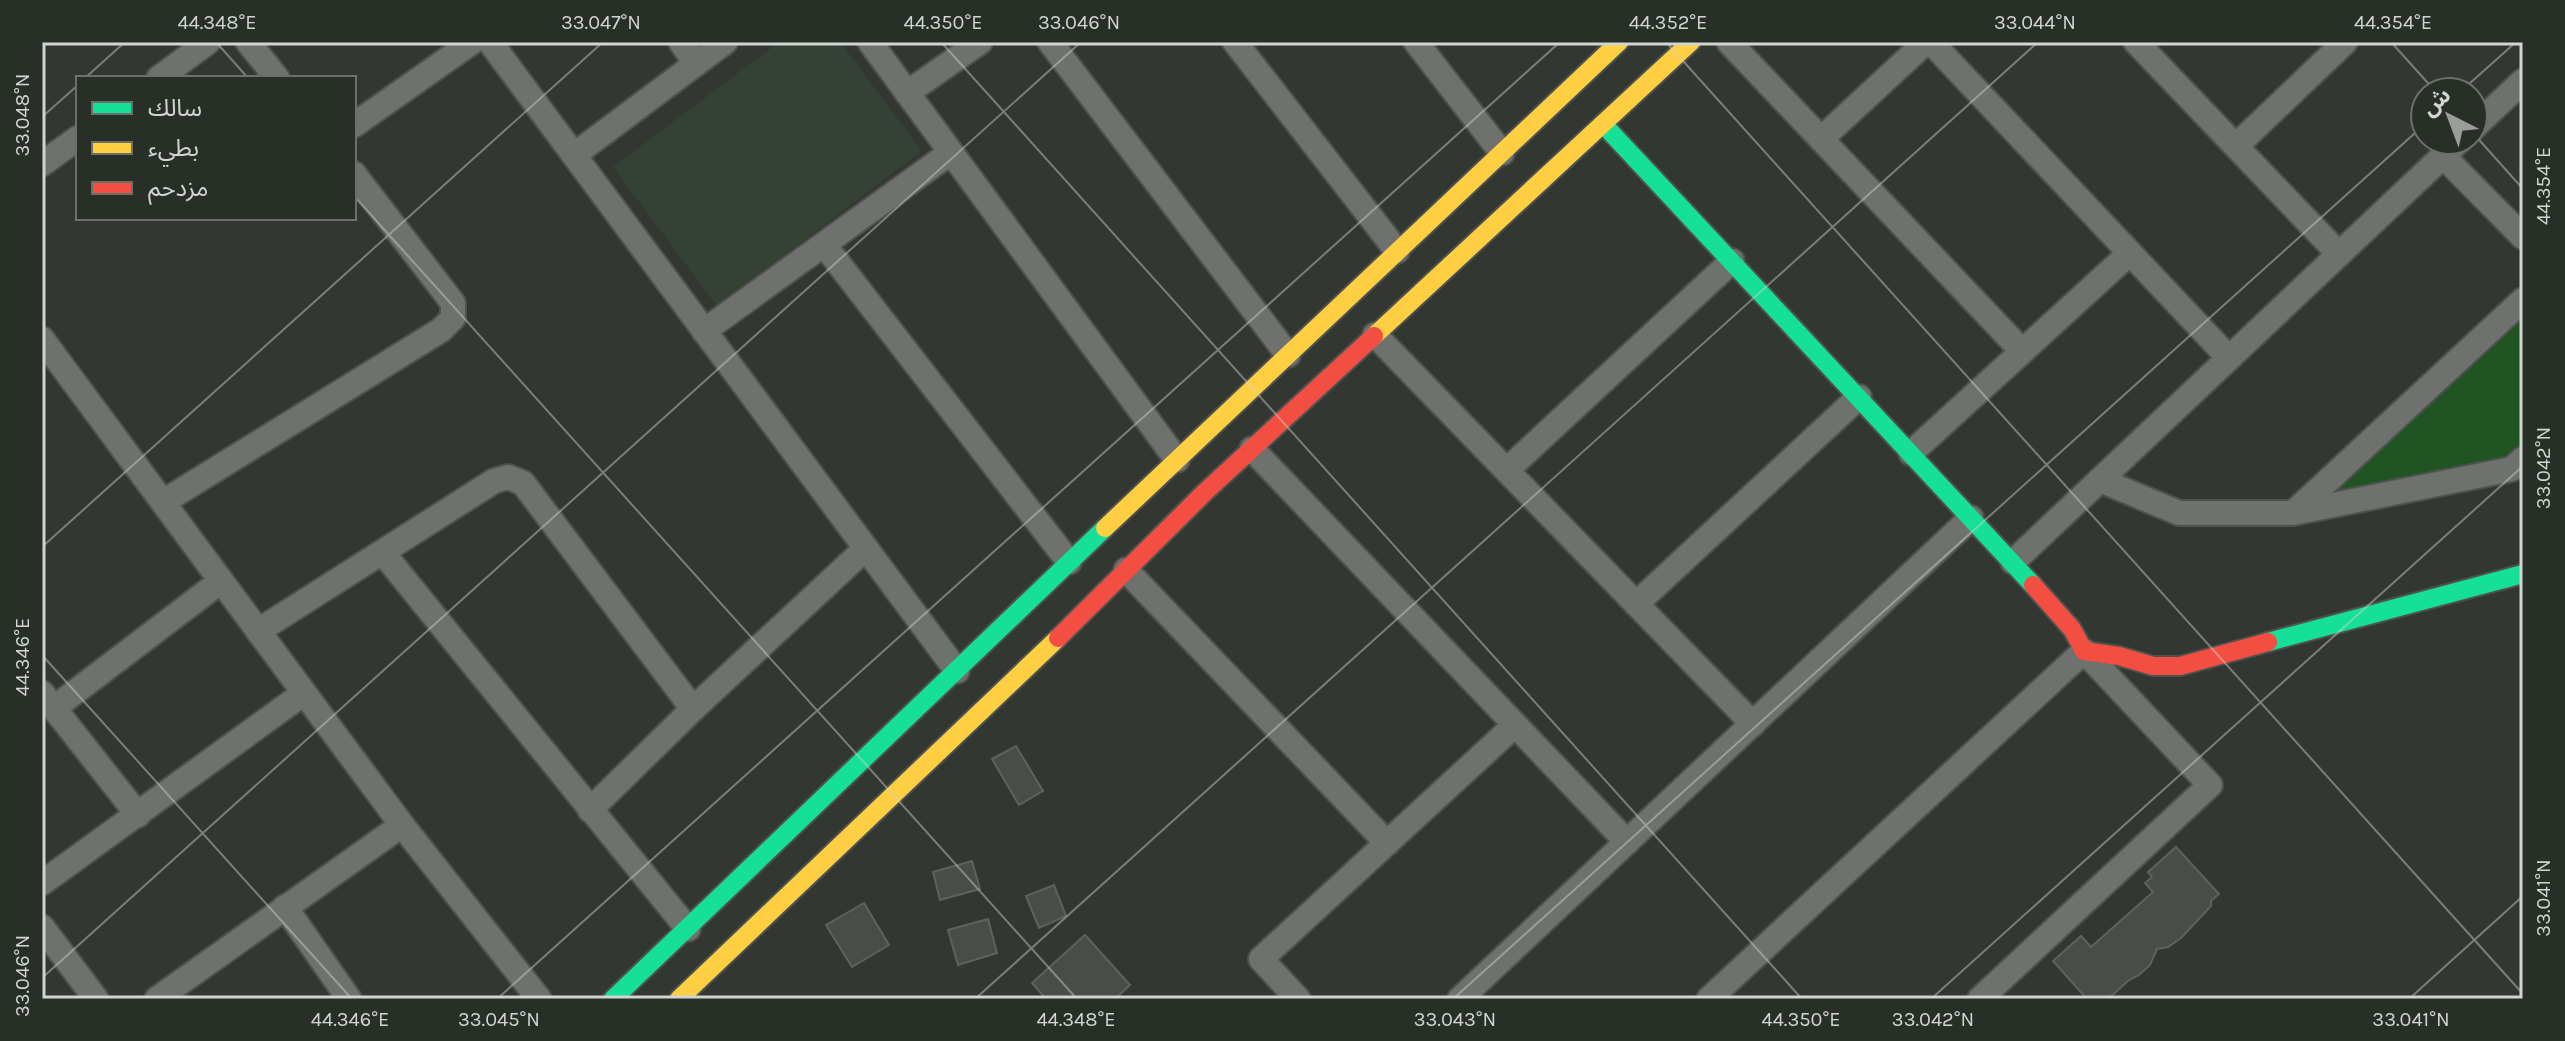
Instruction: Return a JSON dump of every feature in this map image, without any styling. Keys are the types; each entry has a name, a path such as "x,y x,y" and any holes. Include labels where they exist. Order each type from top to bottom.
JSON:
{"street":[{"path":"162,76 208,42"},
{"path":"248,42 275,76"},
{"path":"356,124 472,42"},
{"path":"490,42 865,549 970,680 999,688 1009,687"},
{"path":"681,42 696,64"},
{"path":"574,155 725,42"},
{"path":"870,42 1177,460"},
{"path":"907,93 980,42"},
{"path":"1050,42 1288,355"},
{"path":"1235,42 1397,251"},
{"path":"1416,42 1502,153"},
{"path":"613,999 970,680 1069,562 1619,42"},
{"path":"679,999 1009,687 1252,449 1604,125 1667,56 1691,42"},
{"path":"1729,42 2022,351"},
{"path":"1821,139 1928,42 2229,358"},
{"path":"2136,42 2339,254"},
{"path":"2236,146 2336,45"},
{"path":"2489,113 2523,81"},
{"path":"1604,125 2013,562 2072,629 2084,651 2210,785 1980,999"},
{"path":"44,160 76,139"},
{"path":"704,331 950,153"},
{"path":"2013,562 2443,156"},
{"path":"2458,156 2523,237"},
{"path":"163,502 441,330 453,318 453,303 356,177"},
{"path":"825,246 1069,562"},
{"path":"1911,453 2130,253"},
{"path":"1507,470 1732,261"},
{"path":"2293,513 2523,300"},
{"path":"1375,335 1753,724"},
{"path":"42,339 50,367 163,502 402,825 539,999"},
{"path":"1636,604 1859,397"},
{"path":"1252,449 1627,842"},
{"path":"2100,480 2179,513 2293,513 2512,469 2523,459"},
{"path":"258,631 494,481 508,477 523,483 693,709"},
{"path":"1460,999 1971,518"},
{"path":"590,810 865,549"},
{"path":"383,553 688,929"},
{"path":"1126,570 1387,843"},
{"path":"2084,651 2119,656 2153,666 2180,666 2523,574"},
{"path":"138,815 48,700 221,581"},
{"path":"1709,999 2084,651"},
{"path":"42,883 304,693"},
{"path":"1298,999 1261,959 1515,725"},
{"path":"157,999 402,825"},
{"path":"285,907 349,999"},
{"path":"42,927 96,999"}],"shaded area":[{"path":"779,42 840,42 922,151 717,306 613,167"}],"green space":[{"path":"2523,310 2523,449 2509,462 2311,504"}],"building":[{"path":"1016,746 1043,791 1019,805 992,759"},
{"path":"2176,847 2219,894 2181,938 2168,947 2157,949 2150,965 2139,975 2108,999 2087,999 2053,961 2081,936 2091,947 2153,892 2145,883 2152,877 2148,872"},
{"path":"972,861 980,889 940,900 933,872"},
{"path":"1054,885 1066,916 1039,928 1026,896"},
{"path":"864,903 889,945 852,967 826,925"},
{"path":"988,919 997,953 958,965 948,930"},
{"path":"1085,935 1130,985 1115,999 1046,999 1032,983"}],"traffic: fast":[{"path":"1604,125 2033,585"},
{"path":"613,999 1105,528"},
{"path":"2268,642 2523,574"}],"traffic: slow":[{"path":"1105,528 1619,42"},
{"path":"1374,336 1691,42"},
{"path":"679,999 1058,638"}],"traffic: jam":[{"path":"1058,638 1205,492 1374,336"},
{"path":"2033,585 2072,629 2084,651 2119,656 2153,666 2180,666 2268,642"}]}
